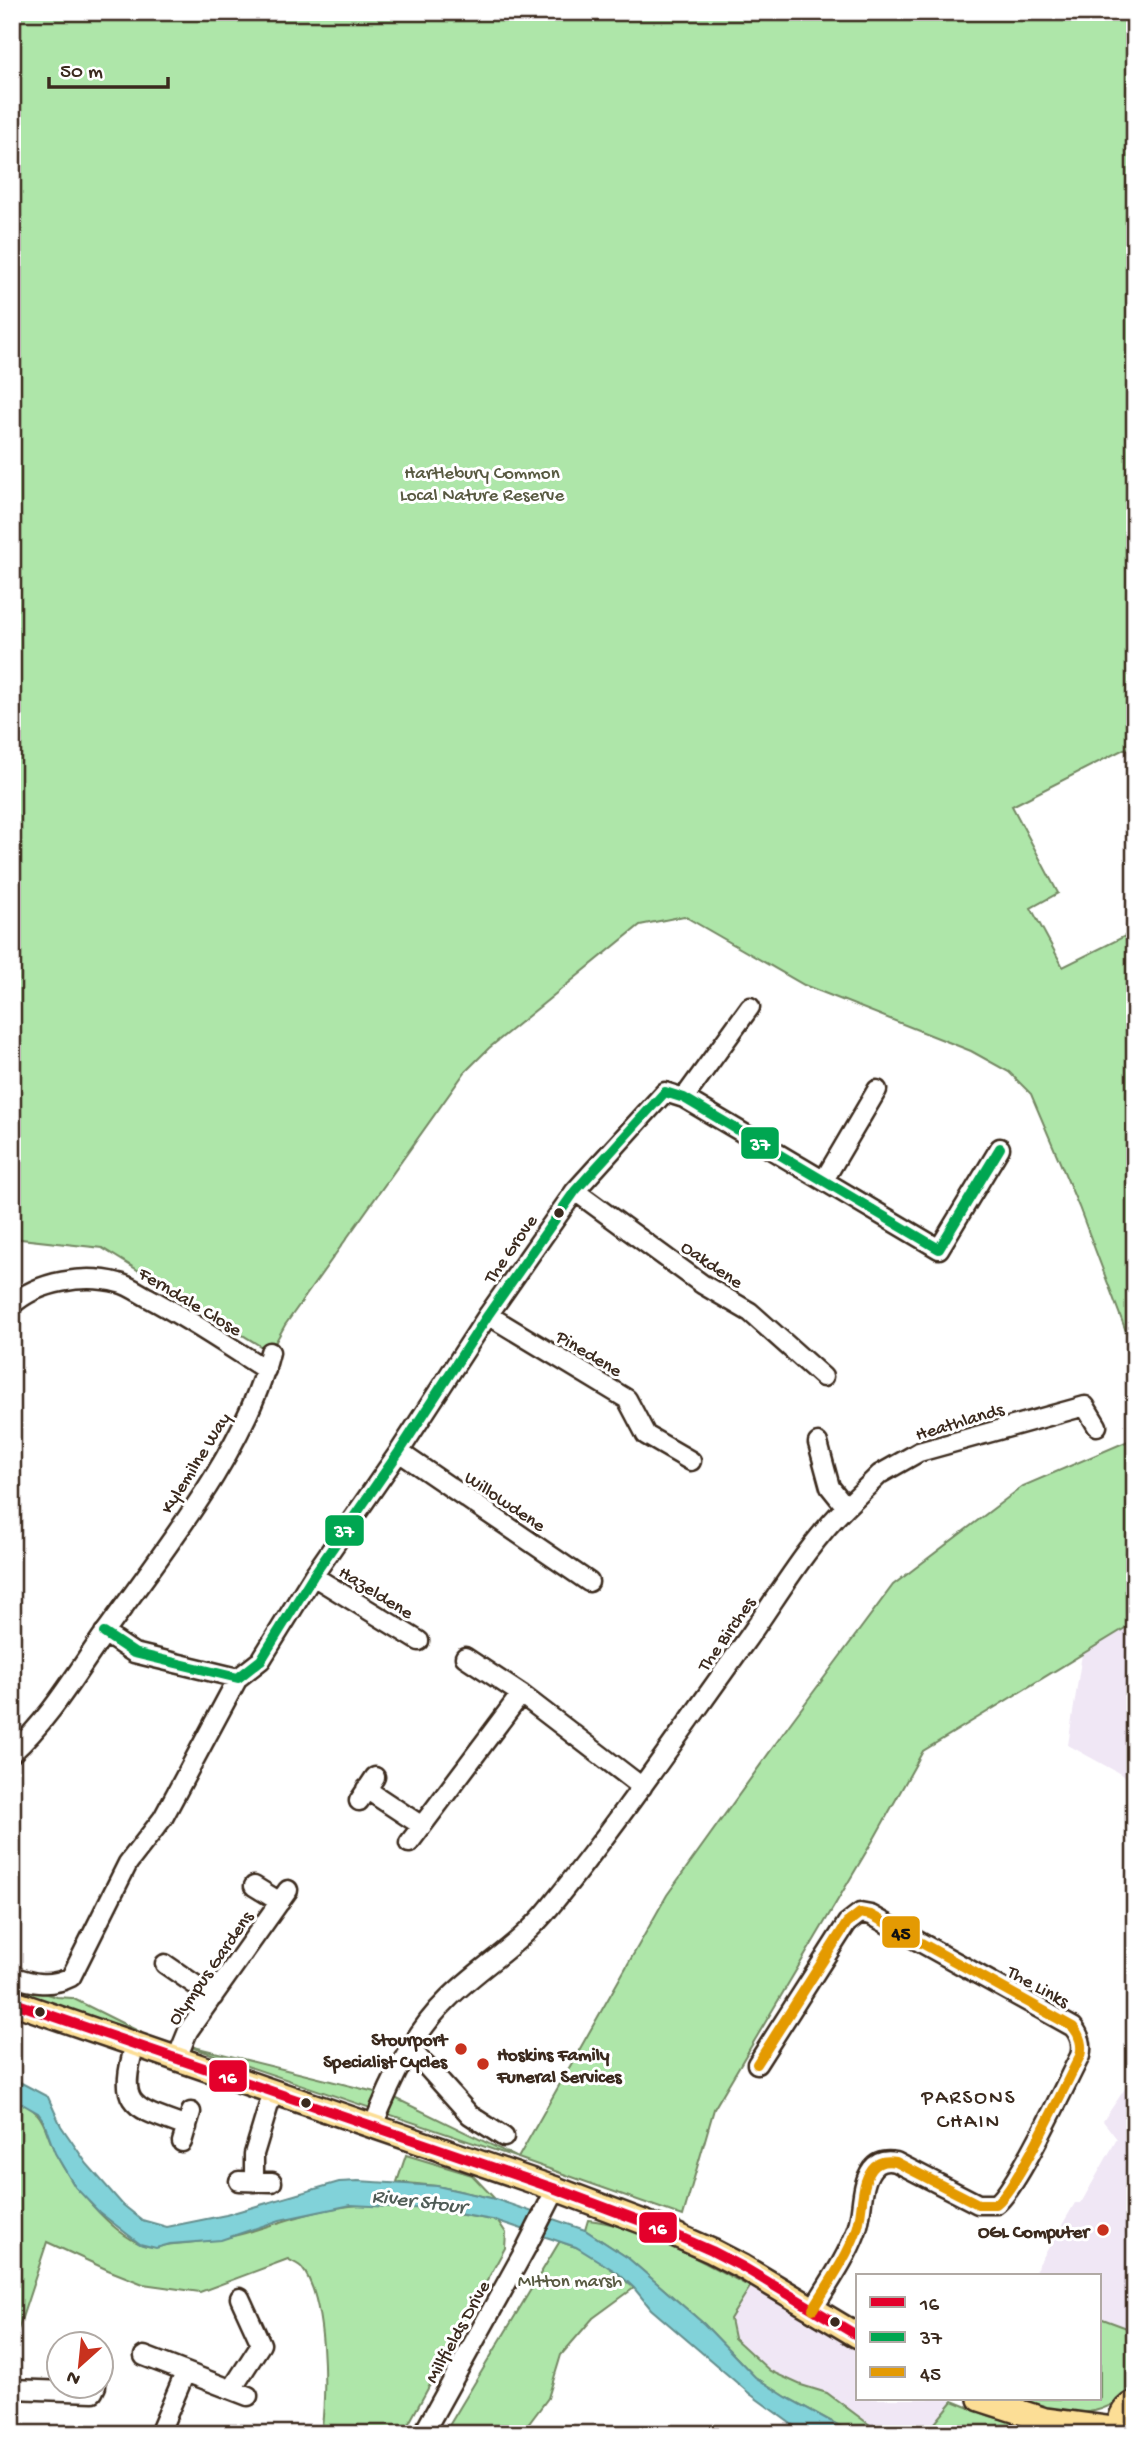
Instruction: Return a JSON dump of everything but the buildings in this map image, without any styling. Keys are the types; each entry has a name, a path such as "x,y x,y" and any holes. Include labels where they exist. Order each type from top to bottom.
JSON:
{"main road":[{"path":"12,2002 373,2126 552,2197 712,2251 856,2335"},
{"path":"983,2400 1045,2420 1120,2432 1122,2412 1135,2402"}],"street":[{"path":"750,1007 684,1098 939,1249 1000,1149"},
{"path":"824,1180 877,1090"},
{"name":"The Grove","path":"238,1678 261,1660 313,1576 399,1452 488,1314 575,1191 665,1092 684,1098"},
{"name":"Oakdene","path":"575,1191 702,1284 750,1312 823,1377"},
{"name":"Ferndale Close","path":"12,1305 38,1289 67,1281 120,1283 179,1314 265,1370"},
{"name":"Pinedene","path":"488,1314 627,1399 646,1435 691,1461"},
{"name":"Kylemilne Way","path":"12,1753 48,1714 212,1478 247,1417 270,1352"},
{"name":"Heathlands","path":"846,1507 880,1474 919,1452 1085,1406 1097,1426"},
{"path":"818,1443 830,1487 846,1507"},
{"name":"Willowdene","path":"399,1452 589,1582"},
{"name":"The Birches","path":"373,2126 383,2100 410,2048 430,2019 448,1998 518,1942 549,1909 642,1787 810,1551 846,1507"},
{"name":"Hazeldene","path":"313,1576 419,1641"},
{"path":"12,1976 32,1983 57,1984 71,1977 128,1863 163,1818 238,1678 134,1653 104,1633"},
{"path":"465,1657 521,1694 642,1787"},
{"path":"409,1843 521,1694"},
{"path":"367,1789 422,1826"},
{"name":"Olympus Gardens","path":"177,2058 188,2031 284,1896 254,1886"},
{"name":"The Links","path":"757,2064 847,1923 860,1913 871,1915 1073,2027 1082,2046 1080,2056 1018,2174 1006,2195 996,2204 978,2204 896,2162 883,2161 874,2166 864,2188 855,2235 813,2309"},
{"path":"165,1964 213,1997"},
{"path":"135,2044 127,2078 128,2095 142,2110 187,2127"},
{"path":"410,2048 470,2115 504,2137"},
{"path":"255,2182 254,2154 273,2091"},
{"name":"Millfields Drive","path":"423,2434 552,2197"},
{"path":"144,2356 240,2393 261,2344 240,2298"},
{"path":"159,2434 185,2373"},
{"path":"12,2389 46,2390"}],"shaded area":[{"path":"1135,1622 1135,1782 1068,1745 1082,1654"},
{"path":"1135,2074 1135,2331 1102,2319 1102,2274 1033,2274 1075,2203 1081,2203 1117,2139 1103,2121"},
{"path":"750,2287 856,2351 856,2400 953,2401 926,2434 882,2434 827,2393 770,2371 734,2338 730,2319"}],"green space":[{"name":"Hartlebury Common Local Nature Reserve","path":"12,12 1135,12 1135,748 1124,749 1012,806 1058,893 1031,908 1063,967 1135,931 1135,1355 1079,1207 1031,1094 1009,1072 971,1051 804,985 684,916 640,925 489,1048 465,1072 285,1325 270,1352 102,1248 12,1238"},
{"path":"1135,1438 1135,1622 923,1751 714,2109 683,2216 518,2158 667,1895 893,1585 1023,1486"},
{"path":"12,1983 57,1997 72,1998 142,2033 12,1990"},
{"path":"182,2044 391,2096 518,2158"},
{"path":"12,2098 32,2109 42,2120 62,2166 93,2206 118,2230 143,2245 158,2246 223,2238 312,2213 368,2205 424,2209 498,2221 506,2233 505,2248 403,2434 321,2434 324,2373 321,2324 310,2282 301,2267 288,2259 200,2292 143,2284 47,2242 12,2348"},
{"path":"406,2155 472,2175 495,2199 437,2186 397,2182"},
{"path":"588,2220 608,2223 650,2237 750,2287 730,2319 734,2338 770,2371 827,2393 882,2434 854,2434 755,2377 704,2324 628,2258 585,2230"},
{"name":"MItton marsh","path":"560,2241 590,2254 634,2288 593,2318 561,2355 548,2398 521,2434 444,2434"},
{"path":"1102,2319 1135,2331 1135,2389 1105,2408 1091,2412 1078,2413 1020,2400 1102,2400"},
{"path":"953,2401 990,2416 1047,2431 1047,2434 926,2434"}],"water":[{"name":"River Stour","path":"12,2078 48,2097 61,2126 87,2164 122,2204 142,2220 167,2227 226,2215 339,2182 358,2181 437,2186 495,2199 585,2230 628,2258 704,2324 755,2377 854,2434 805,2434 750,2394 651,2309 618,2273 576,2247 498,2221 430,2209 351,2205 280,2220 221,2240 170,2244 156,2248 140,2244 99,2212 75,2187 55,2153 43,2120 38,2113 12,2098"}],"transit line":[{"name":"37","path":"104,1633 134,1653 238,1678 261,1660 313,1576 399,1452 488,1315 575,1191 665,1092 684,1098 939,1249 1000,1148"},
{"name":"45","path":"757,2064 847,1923 860,1913 871,1915 1073,2027 1080,2041 1080,2056 1040,2135 1016,2179 996,2204 978,2204 896,2162 882,2162 874,2166 865,2184 858,2225 852,2242 813,2309"},
{"name":"16","path":"12,2002 556,2189 662,2229 743,2267 856,2335"}],"place":[{"name":"Stourport Specialist Cycles","path":"461,2049"},
{"name":"Hoskins Family Funeral Services","path":"483,2064"},
{"name":"OGL Computer","path":"1103,2230"}],"district":[{"name":"PARSONS CHAIN","path":"969,2108"}]}
